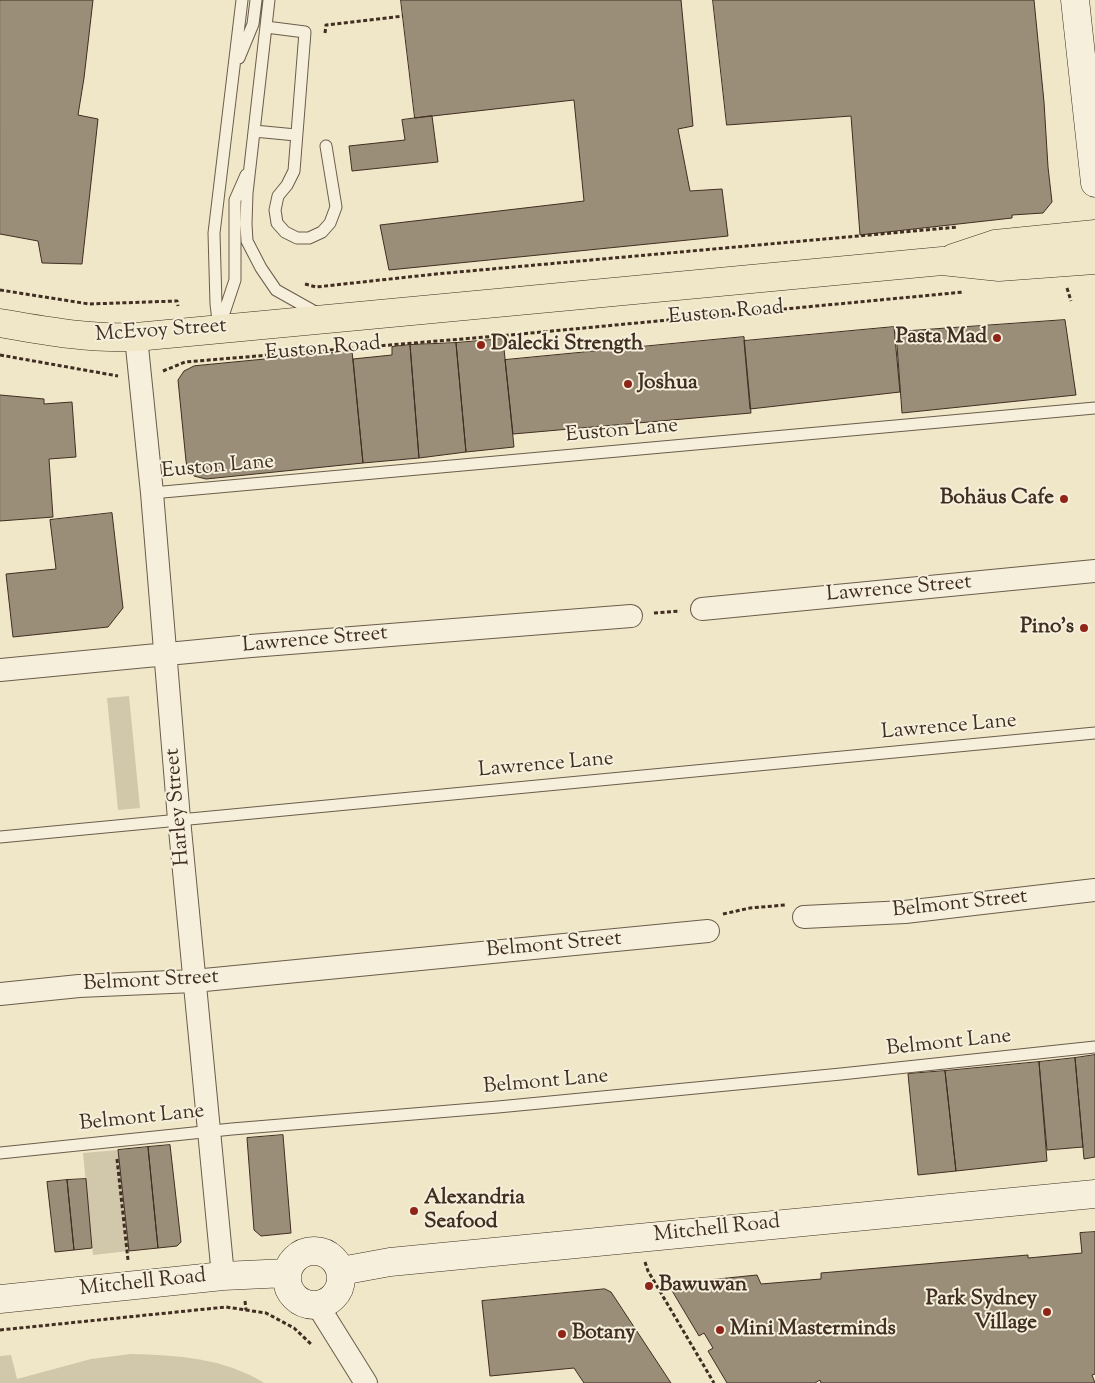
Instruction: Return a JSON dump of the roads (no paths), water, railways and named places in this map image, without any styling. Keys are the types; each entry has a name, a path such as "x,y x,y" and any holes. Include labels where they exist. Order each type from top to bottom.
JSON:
{"main road":[{"name":"Euston Road","path":"942,261 996,244 1095,234"},
{"name":"Euston Road","path":"293,322 942,261 999,267 1095,260"},
{"name":"McEvoy Street","path":"0,323 82,337 110,338 293,322"}],"street":[{"path":"1075,0 1095,183"},
{"name":"Harley Street","path":"136,337 152,493 179,819 208,1131 217,1204 222,1276"},
{"name":"Lawrence Street","path":"702,609 1095,571"},
{"name":"Lawrence Street","path":"0,670 165,653 631,616"},
{"name":"Belmont Street","path":"804,917 905,912 1095,890"},
{"name":"Belmont Street","path":"0,994 79,986 194,981 708,931"},
{"name":"Mitchell Road","path":"341,1271 390,1262 1095,1194"},
{"path":"313,1251 322,1252 330,1256 337,1263 342,1279 337,1294 326,1303 318,1306 309,1305 294,1297 287,1282 287,1273 290,1264 296,1258 304,1253 313,1251"},
{"name":"Mitchell Road","path":"0,1299 222,1276 287,1273"},
{"path":"318,1306 366,1383"}],"lane":[{"path":"219,329 216,304 214,233 242,0"},
{"path":"233,74 253,24 256,0"},
{"path":"269,0 250,166 246,224 247,241 261,268 276,290 309,310 332,319"},
{"path":"266,27 305,32 294,171 287,185 278,196 275,210 277,223 285,232 297,238 309,238 322,232 330,222 336,207 326,146"},
{"path":"254,131 296,135"},
{"path":"219,329 235,280 234,200 250,166"},
{"name":"Euston Lane","path":"152,493 1095,408"},
{"name":"Lawrence Lane","path":"0,837 1095,732"},
{"name":"Belmont Lane","path":"0,1153 208,1131 517,1105 832,1075 1095,1046"}],"place":[{"name":"Pasta Mad","path":"997,338"},
{"name":"Dalecki Strength","path":"481,345"},
{"name":"Joshua","path":"628,384"},
{"name":"Bohäus Cafe","path":"1064,499"},
{"name":"Pino's","path":"1084,628"},
{"name":"Alexandria Seafood","path":"414,1211"},
{"name":"Bawuwan","path":"649,1286"},
{"name":"Park Sydney Village","path":"1047,1312"},
{"name":"Mini Masterminds","path":"720,1330"},
{"name":"Botany","path":"562,1334"}]}
